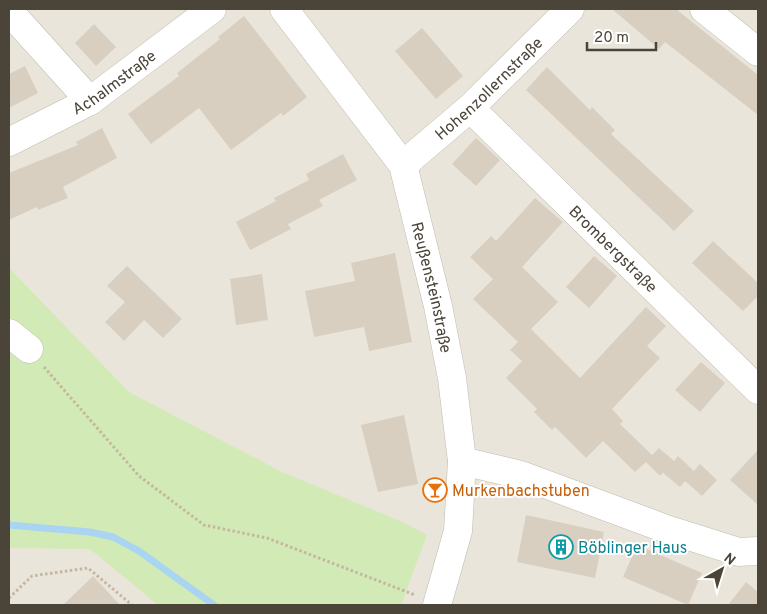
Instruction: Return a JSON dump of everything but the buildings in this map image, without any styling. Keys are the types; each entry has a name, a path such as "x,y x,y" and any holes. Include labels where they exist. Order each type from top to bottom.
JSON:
{"street":[{"name":"Achalmstraße","path":"9,142 90,101 212,9"},
{"name":"Reußensteinstraße","path":"284,9 403,165 440,315 452,378 462,461 458,531 428,601"},
{"name":"Hohenzollernstraße","path":"403,165 470,108 570,9"},
{"path":"704,9 758,52"},
{"path":"9,11 90,101"},
{"name":"Brombergstraße","path":"470,108 758,390"},
{"path":"462,461 521,475 666,529 739,552 758,551"}],"path":[{"path":"19,341 139,476 204,525 267,538 428,601"},
{"path":"9,598 32,576 88,568 132,605"}],"shaded area":[{"path":"9,9 758,9 758,605 9,605"}],"green space":[{"path":"9,268 129,392 282,472 400,521 427,535 401,605 158,605 90,549 9,548"}],"waterway":[{"path":"9,525 90,532 113,537 139,551 214,605"}],"place":[{"name":"Murkenbachstuben","path":"435,490"},
{"name":"Böblinger Haus","path":"561,547"}]}
